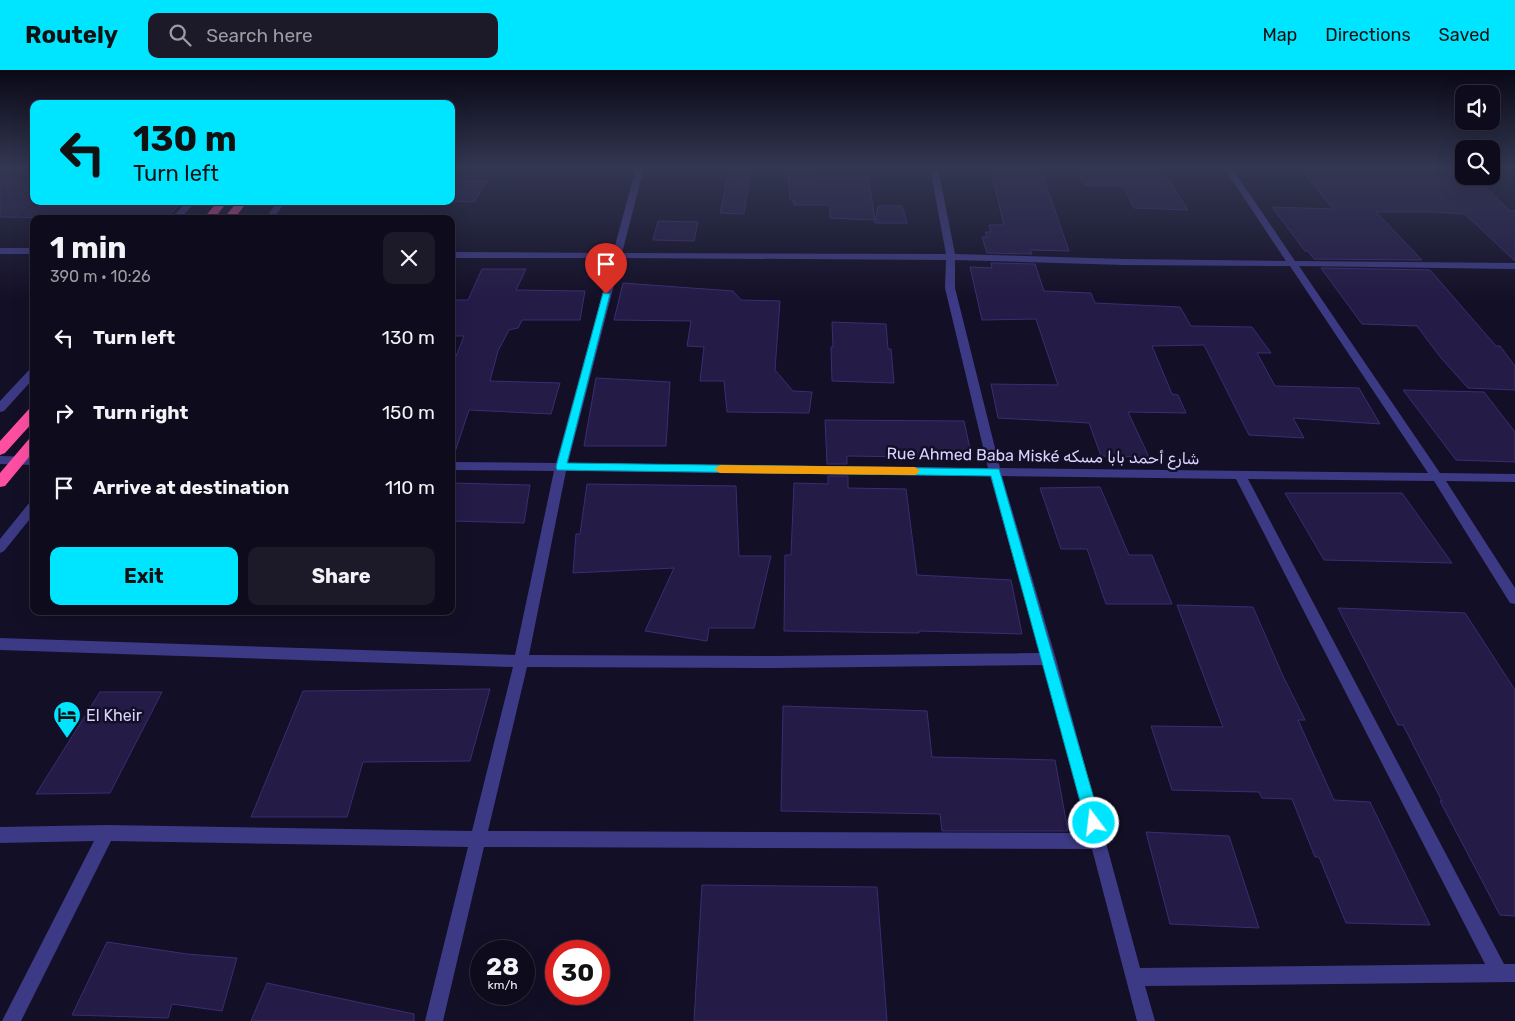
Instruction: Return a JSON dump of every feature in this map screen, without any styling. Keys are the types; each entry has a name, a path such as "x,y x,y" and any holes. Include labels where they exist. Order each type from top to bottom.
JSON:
{"highway":[{"path":"0,450 30,416"},
{"path":"0,482 30,447"}],"street":[{"path":"434,1021 521,661 561,467 628,212"},
{"path":"943,212 952,257 950,288 995,472 1049,659 1132,977 1146,1021"},
{"path":"1258,212 1437,477 1515,599"},
{"path":"0,251 30,251"},
{"path":"455,255 952,257 1293,264 1515,266"},
{"path":"0,408 30,375"},
{"path":"0,460 30,460"},
{"name":"Rue Ahmed Baba Miské شارع أحمد بابا مسكه","path":"455,466 1515,478"},
{"path":"1132,977 1507,973 1240,475"},
{"path":"0,548 30,510"},
{"path":"0,644 521,661 774,662 1049,659"},
{"path":"0,835 107,833 479,839 1098,842"},
{"path":"11,1021 107,833"}],"building":[{"path":"0,212 172,212 169,215 30,215 30,217 0,217"},
{"path":"720,212 744,212 744,214"},
{"path":"830,212 874,212 875,220 830,218"},
{"path":"877,212 904,212 907,223 875,223"},
{"path":"1001,212 1056,212 1069,251 1030,250 1032,254 987,253 982,237 987,237 985,232 991,232 989,225 1004,225"},
{"path":"1276,212 1376,212 1422,260 1314,259 1308,251 1305,251"},
{"path":"1439,212 1515,212 1515,261 1465,214"},
{"path":"658,221 698,222 694,241 653,240"},
{"path":"991,263 1035,264 1044,291 1091,293 1095,303 1180,307 1191,326 1252,327 1271,353 1257,353 1275,386 1359,388 1380,424 1293,418 1304,438 1249,435 1204,345 1152,346 1172,394 1178,395 1186,413 1128,412 1149,457 1101,456 1089,423 998,418 991,384 1058,385 1036,319 982,320 970,267 992,268"},
{"path":"1321,268 1430,270 1496,346 1500,346 1515,366 1515,390 1468,388 1441,358 1417,326 1362,324"},
{"path":"482,269 526,269 516,290 585,291 580,320 522,320 518,328 509,330 498,351 490,381 560,383 551,414 469,410 455,452 455,359 464,336 455,336 455,300 468,300"},
{"path":"623,283 733,291 741,300 780,301 775,370 793,391 812,392 809,413 727,412 724,381 700,381 704,347 687,346 691,321 614,320"},
{"path":"832,322 886,324 888,349 891,349 894,383 832,381"},
{"path":"596,378 670,382 666,446 584,446"},
{"path":"1403,390 1484,392 1515,432 1515,462 1456,460"},
{"path":"825,420 964,421 972,458 847,456 847,464 827,464"},
{"path":"828,476 848,476 848,488 906,489 917,575 1011,580 1022,634 919,631 919,633 784,631 785,555 791,555 794,483 828,484"},
{"path":"455,483 530,485 524,523 455,521"},
{"path":"587,484 736,486 739,556 771,556 754,628 709,628 707,641 645,631 674,568 573,573 576,534 580,534"},
{"path":"1100,487 1129,555 1152,555 1172,604 1106,604 1087,549 1061,549 1040,488"},
{"path":"1285,493 1402,493 1452,563 1324,560"},
{"path":"1177,605 1253,607 1283,676 1305,720 1298,720 1334,800 1370,802 1430,925 1346,923 1319,857 1315,857 1292,799 1262,798 1259,792 1172,790 1151,726 1223,727"},
{"path":"1338,608 1465,613 1515,690 1515,916 1500,915 1440,801 1442,801 1403,725 1398,725"},
{"path":"490,689 470,761 363,762 347,817 251,817 303,691"},
{"path":"100,692 162,692 110,793 36,794"},
{"path":"783,706 927,711 932,757 1055,760 1068,831 942,831 940,814 781,811"},
{"path":"1146,832 1229,836 1259,928 1170,924"},
{"path":"702,885 877,887 887,1021 694,1021"},
{"path":"107,942 187,954 237,958 222,1011 172,1004 168,1018 72,1015"},
{"path":"267,983 414,1014 414,1021 251,1021"}],"slow traffic":[{"path":"720,469 915,471"}],"place":[{"name":"El Kheir","path":"67,739"}],"route":[{"path":"606,294 561,467 995,472 1094,823"}]}
